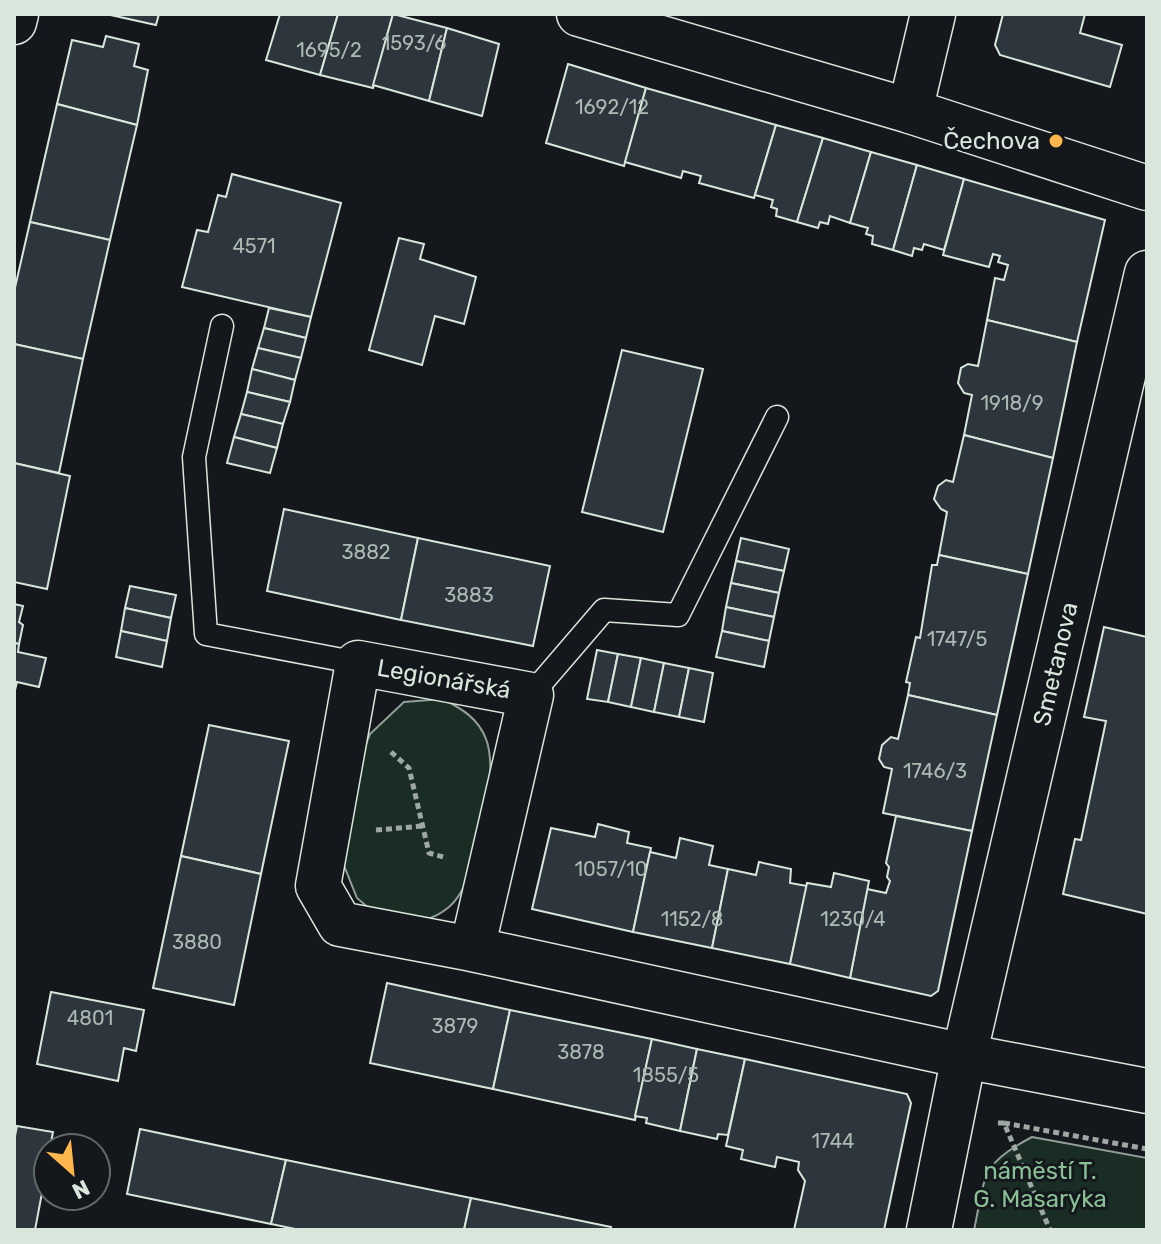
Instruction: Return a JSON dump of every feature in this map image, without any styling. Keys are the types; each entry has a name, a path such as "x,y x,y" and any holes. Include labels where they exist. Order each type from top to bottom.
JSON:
{"street":[{"path":"14,22 16,14"},
{"path":"579,14 910,111 1147,188"},
{"path":"910,111 933,14"},
{"name":"Smetanova","path":"964,1056 1147,273"},
{"name":"Legionářská","path":"472,949 531,695 358,663 318,886 340,924 472,949 964,1056"},
{"path":"929,1230 964,1056 1147,1091"}],"lane":[{"path":"222,326 194,457 206,634 358,663"},
{"path":"531,695 604,610 678,615 777,417"}],"path":[{"path":"348,715 409,768 429,853 490,872"},
{"path":"953,1121 1004,1123 1147,1149"},
{"path":"1004,1123 1050,1230"}],"green space":[{"path":"443,699 474,720 486,739 490,777 484,828 469,876 449,907 427,919 386,923 357,898 343,863 352,778 370,734 404,702"},
{"name":"náměstí T. G. Masaryka","path":"1032,1137 1147,1158 1147,1230 974,1230 988,1173 1002,1156"}],"building":[{"path":"106,14 159,14 156,25"},
{"path":"280,14 338,14 320,75 266,60"},
{"path":"338,14 393,14 373,88 320,75"},
{"path":"393,14 447,28 429,101 373,85"},
{"path":"1003,14 1085,14 1080,33 1122,45 1110,87 1000,55 995,45"},
{"path":"447,28 499,44 482,116 429,101"},
{"path":"106,36 139,44 134,66 148,70 137,125 57,104 72,40 103,47"},
{"path":"568,64 646,88 624,166 546,143"},
{"path":"646,88 776,125 754,198 699,183 701,176 683,171 681,178 625,162"},
{"path":"57,104 137,125 110,240 30,222"},
{"path":"776,125 823,138 797,222 776,216 777,209 771,207 773,200 755,195"},
{"path":"823,138 871,152 850,223 830,216 828,224 820,222 818,228 797,222"},
{"path":"871,152 917,165 893,250 872,244 873,236 866,234 868,228 850,223"},
{"path":"917,165 964,179 944,250 924,244 922,250 914,248 912,256 893,250"},
{"path":"232,174 341,203 311,317 182,287 197,230 208,232 218,195 226,197"},
{"path":"964,179 1105,220 1077,342 987,320 995,278 1004,280 1008,265 998,262 1000,256 993,254 989,267 943,255"},
{"path":"30,222 110,240 83,359 14,344 14,292"},
{"path":"399,238 424,244 420,259 476,277 464,324 435,316 422,365 369,350"},
{"path":"269,308 311,317 306,338 264,328"},
{"path":"987,320 1077,342 1053,458 964,435 972,395 964,393 958,383 961,368 968,364 978,366"},
{"path":"264,328 306,338 301,358 258,348"},
{"path":"14,344 83,359 59,473 14,463"},
{"path":"258,348 301,358 295,380 252,369"},
{"path":"622,350 703,369 663,532 582,512"},
{"path":"252,369 295,380 290,402 247,392"},
{"path":"247,392 290,402 283,424 241,414"},
{"path":"241,414 283,424 277,448 234,437"},
{"path":"964,435 1053,458 1028,574 939,555 947,512 934,499 938,486 946,480 953,482"},
{"path":"234,437 277,448 270,473 227,463"},
{"path":"14,463 70,476 47,589 14,582"},
{"path":"284,509 418,538 401,620 267,591"},
{"path":"418,538 550,566 533,646 401,620"},
{"path":"741,538 789,549 784,571 736,561"},
{"path":"939,555 1028,574 997,715 908,695 910,683 906,682 916,637 920,638 932,565 937,565"},
{"path":"736,561 784,571 779,593 731,583"},
{"path":"731,583 779,593 774,617 726,607"},
{"path":"130,586 176,595 171,618 125,608"},
{"path":"14,604 23,606 19,644 14,643"},
{"path":"726,607 774,617 769,641 722,631"},
{"path":"125,608 171,618 167,641 121,631"},
{"path":"1104,627 1147,637 1147,914 1063,894 1075,839 1081,840 1106,721 1084,717"},
{"path":"121,631 167,641 162,667 116,657"},
{"path":"722,631 769,641 764,667 716,657"},
{"path":"14,643 19,644 18,652 46,658 39,687 17,682 14,694"},
{"path":"597,650 618,654 608,702 587,699"},
{"path":"618,654 641,658 631,707 608,702"},
{"path":"641,658 664,663 654,712 631,707"},
{"path":"664,663 689,668 679,717 654,712"},
{"path":"689,668 713,673 704,722 679,717"},
{"path":"908,695 997,715 972,831 883,813 892,769 884,767 879,759 882,745 891,737 898,739"},
{"path":"209,725 289,741 261,874 181,856"},
{"path":"896,816 972,831 938,991 931,996 850,978 867,889 886,893 890,881 886,863"},
{"path":"598,824 629,832 627,843 651,848 633,932 532,909 551,828 595,837"},
{"path":"680,838 713,846 709,865 728,869 712,948 633,932 650,852 676,858"},
{"path":"181,856 261,874 234,1005 153,988"},
{"path":"759,862 791,869 790,883 807,886 790,964 712,948 728,869 756,875"},
{"path":"834,873 869,881 850,978 790,964 807,883 831,887"},
{"path":"387,983 510,1010 493,1089 370,1063"},
{"path":"51,992 144,1010 136,1051 124,1048 118,1081 37,1064"},
{"path":"510,1010 652,1039 635,1120 493,1089"},
{"path":"652,1039 697,1049 680,1131 646,1123 647,1118 635,1116"},
{"path":"697,1049 745,1059 728,1135 718,1134 717,1139 680,1131"},
{"path":"745,1059 907,1094 911,1103 884,1230 794,1230 805,1181 798,1170 799,1162 777,1157 775,1167 741,1159 743,1150 726,1146"},
{"path":"17,1126 53,1132 32,1132 32,1212 38,1212 35,1230 14,1229 14,1141"},
{"path":"140,1129 286,1160 271,1224 127,1194"},
{"path":"286,1160 471,1198 464,1230 300,1230 271,1224"},
{"path":"471,1198 611,1227 610,1230 464,1230"}],"place":[{"name":"Čechova","path":"1056,141"}]}
